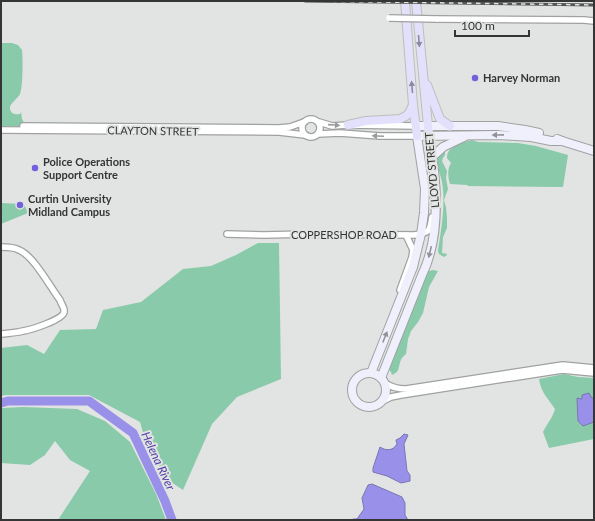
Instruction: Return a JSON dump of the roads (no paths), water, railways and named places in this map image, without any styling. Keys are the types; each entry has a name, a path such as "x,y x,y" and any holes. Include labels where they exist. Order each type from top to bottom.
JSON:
{"main road":[{"name":"LLOYD STREET","path":"371,373 412,267 422,234 424,213 425,193 413,105 405,1"},
{"name":"LLOYD STREET","path":"383,381 427,264 434,236 436,199 416,1"},
{"path":"421,55 427,83 438,116 442,122 450,126"},
{"path":"348,125 366,121 400,119 409,113 413,105"},
{"path":"416,126 498,126 552,136 562,141 594,151"},
{"path":"432,157 443,147 471,135"},
{"path":"417,136 499,135 562,141"},
{"path":"366,373 371,373 383,381 386,392 383,400 376,406 368,408 359,405 353,398 352,387 356,378 366,373"}],"street":[{"path":"389,18 594,21"},
{"path":"416,126 332,126 311,118 304,122 302,127 305,135 309,137 318,134 340,133 380,136 417,136"},
{"name":"CLAYTON STREET","path":"1,126 279,128 290,127 304,122"},
{"path":"318,134 320,129 319,122"},
{"name":"CLAYTON STREET","path":"1,130 279,132 305,135"},
{"path":"422,234 430,229 436,199"},
{"name":"COPPERSHOP ROAD","path":"227,234 422,234"},
{"path":"394,315 394,305 412,257 413,250 406,235"},
{"path":"1,247 18,249 31,258 60,300 64,312 62,316 52,322 24,331 1,334"},
{"path":"383,381 390,387 406,389 563,365 594,368"},
{"path":"383,400 401,395 562,370 594,373"}],"waterway":[{"name":"Helena River","path":"1,403 8,401 89,401 133,433 165,501 172,520"}],"railway":[{"path":"305,1 594,5"}],"place":[{"name":"Harvey Norman","path":"475,78"},
{"name":"Police Operations Support Centre","path":"35,168"},
{"name":"Curtin University Midland Campus","path":"20,205"}]}
